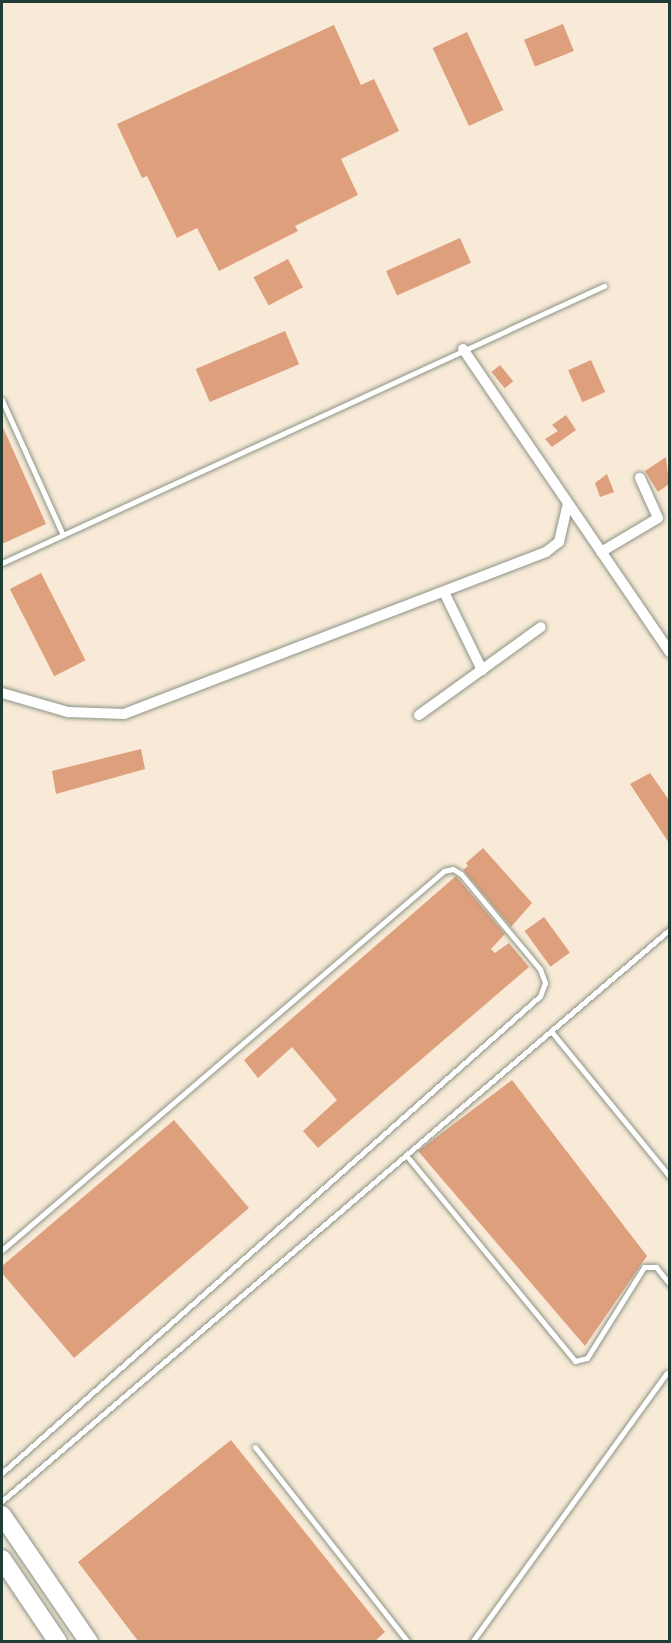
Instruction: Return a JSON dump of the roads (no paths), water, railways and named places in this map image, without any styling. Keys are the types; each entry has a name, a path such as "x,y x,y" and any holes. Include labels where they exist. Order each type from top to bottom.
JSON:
{"highway":[{"path":"2,1515 89,1641"},
{"path":"2,1559 58,1641"}],"street":[{"path":"463,349 669,652"},
{"path":"601,552 658,518 640,478"},
{"path":"2,693 68,712 124,714 554,548 559,542 568,504"},
{"path":"444,592 482,670"},
{"path":"419,715 541,627"}],"lane":[{"path":"2,563 604,286"},
{"path":"2,400 63,535"},
{"path":"2,1250 444,871 453,869 461,874 540,969 545,983 540,996 2,1473"},
{"path":"2,1501 669,929"},
{"path":"551,1031 669,1177"},
{"path":"406,1155 575,1361 587,1358 644,1267 656,1267 669,1284"},
{"path":"472,1641 667,1373"},
{"path":"255,1447 408,1641"}]}
